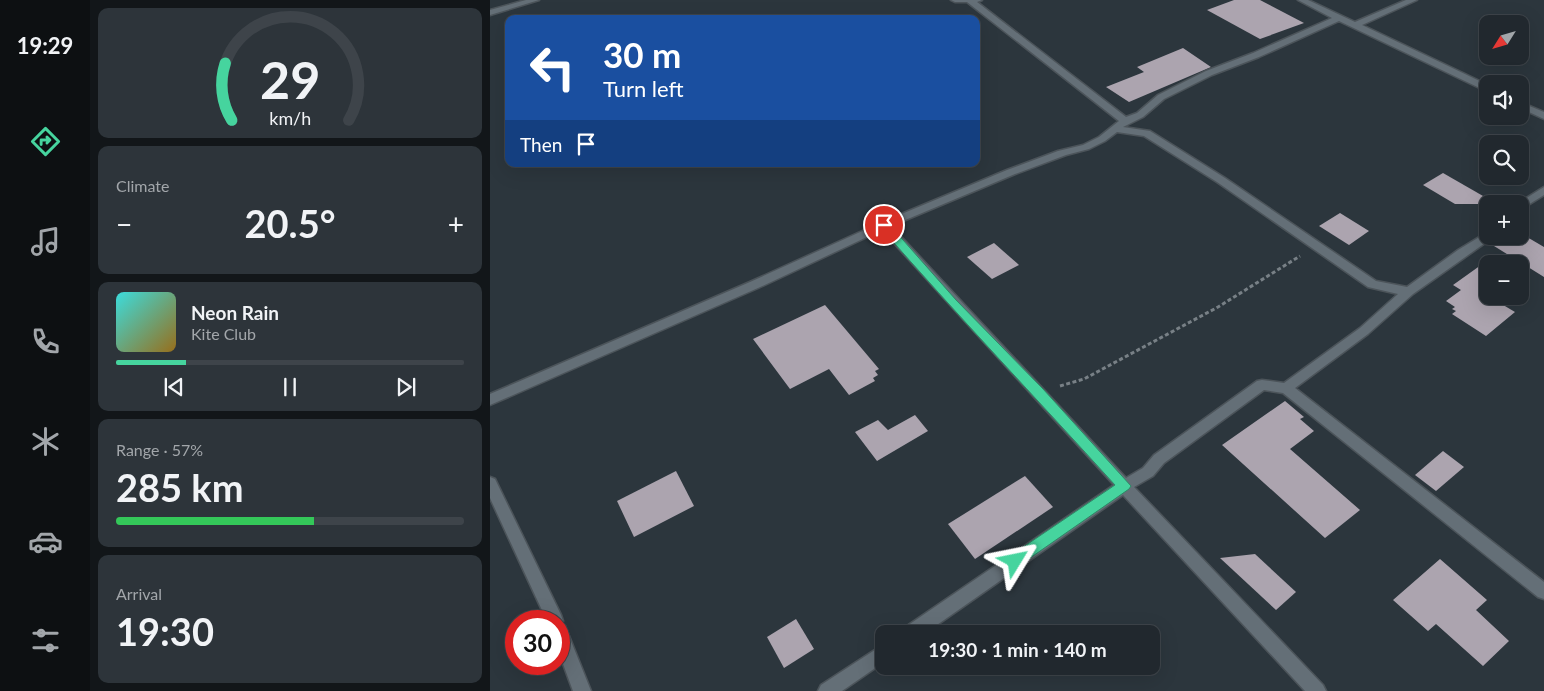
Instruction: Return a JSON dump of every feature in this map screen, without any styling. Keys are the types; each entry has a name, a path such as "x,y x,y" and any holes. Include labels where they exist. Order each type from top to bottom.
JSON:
{"street":[{"path":"490,13 536,0"},
{"path":"955,0 974,1 1120,125 1147,133 1221,180 1372,284 1409,291"},
{"path":"1302,0 1479,85"},
{"path":"1356,25 1413,0"},
{"path":"490,400 754,285 884,225 1010,172 1062,153 1086,148 1102,139 1120,125 1140,115 1161,97 1209,72 1256,55 1340,17"},
{"path":"1529,109 1544,116"},
{"path":"1529,201 1544,190"},
{"path":"884,225 952,302 1318,691"},
{"path":"1286,388 1364,331 1409,291 1479,243"},
{"path":"923,625 1124,486 1148,472 1159,459 1229,406 1262,385 1286,388 1544,592"},
{"path":"490,483 549,610"},
{"path":"827,691 875,658"},
{"path":"570,660 582,691"}],"path":[{"path":"1039,393 1084,379 1101,370 1218,307 1316,246"}],"building":[{"path":"1234,0 1260,0 1304,23 1260,39 1207,10"},
{"path":"1183,48 1211,67 1129,102 1106,87 1144,72 1137,67"},
{"path":"1443,173 1481,195 1479,195 1479,204 1455,204 1423,185"},
{"path":"1340,213 1369,231 1349,245 1319,226"},
{"path":"1529,238 1544,247 1544,277 1529,268 1529,255 1509,255 1494,246 1529,245"},
{"path":"994,243 1019,265 992,279 967,257"},
{"path":"1479,266 1479,305 1503,305 1515,312 1486,336 1452,314 1456,311 1452,309 1455,307 1446,301 1461,290 1453,285"},
{"path":"825,305 879,369 875,371 878,375 873,378 875,381 849,395 829,369 790,389 753,339"},
{"path":"1285,401 1304,417 1300,419 1314,431 1290,449 1360,510 1325,538 1222,445"},
{"path":"915,415 928,431 877,461 855,432 878,420 888,430"},
{"path":"1443,451 1464,467 1436,491 1415,475"},
{"path":"676,471 694,506 634,537 617,501"},
{"path":"1025,476 1053,507 975,559 948,524"},
{"path":"1255,554 1296,592 1276,610 1220,558"},
{"path":"1440,559 1487,600 1476,610 1509,641 1483,666 1436,624 1428,631 1393,600"},
{"path":"796,619 814,649 784,668 767,637"}],"route":[{"path":"884,225 952,302 1124,486 1015,561"}]}
